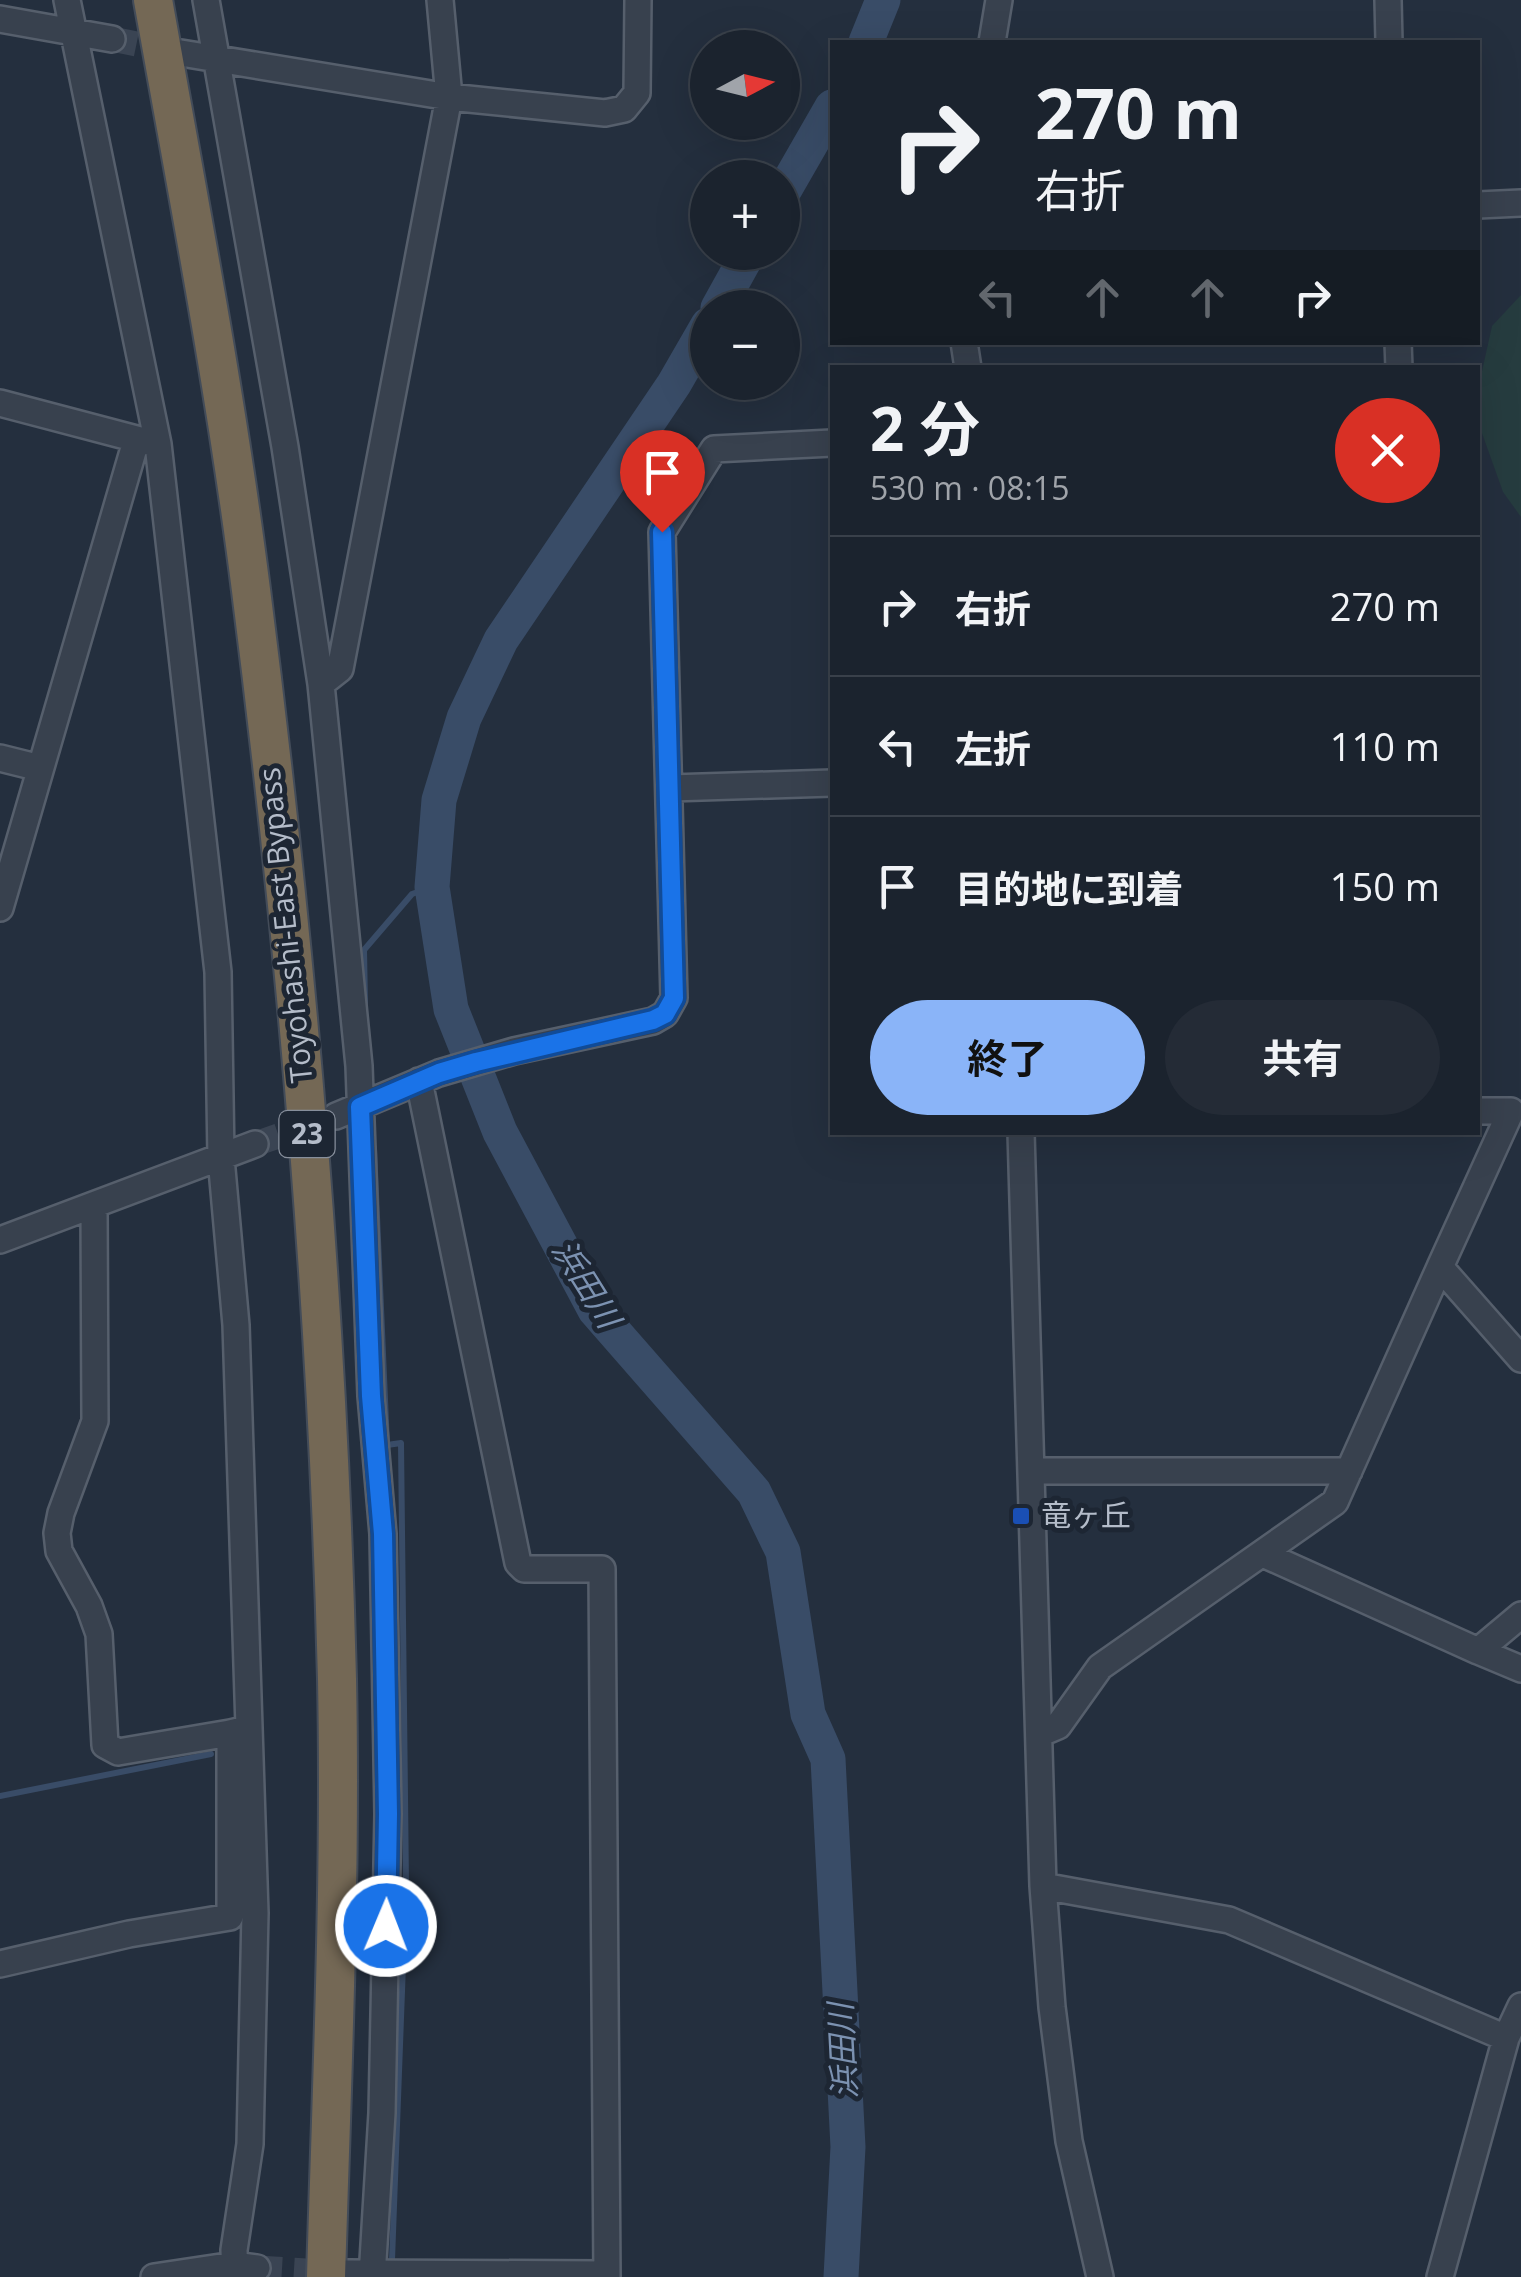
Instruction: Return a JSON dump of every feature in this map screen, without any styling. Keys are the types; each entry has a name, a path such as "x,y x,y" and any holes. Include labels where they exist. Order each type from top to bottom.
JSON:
{"highway":[{"name":"Toyohashi-East Bypass","path":"153,0 221,384 251,590 295,987 309,1162 324,1356 337,1680 330,2272"}],"street":[{"path":"0,1964 230,1916 240,1731 236,1325 221,1158 218,972 147,442 68,0"},
{"path":"206,0 285,447 320,684 359,1066 348,1112 383,1534 388,1814 382,2114 372,2276"},
{"path":"320,684 340,669 449,97 440,0"},
{"path":"181,53 449,97 605,113 624,109 636,93 638,0"},
{"path":"992,40 999,0"},
{"path":"1388,0 1389,40"},
{"path":"0,18 112,39"},
{"path":"1480,205 1521,203"},
{"path":"0,403 147,442"},
{"path":"0,908 40,768 147,442"},
{"path":"348,1112 429,1077 514,1051 665,1014 674,998 662,532 714,449 830,443"},
{"path":"0,758 40,768"},
{"path":"670,788 830,783"},
{"path":"330,2272 372,2276 606,2275 602,1570 524,1570 518,1563 429,1077"},
{"path":"1480,1111 1516,1107"},
{"path":"1040,1734 1058,1726 1100,1667 1335,1502 1516,1107"},
{"path":"1021,1135 1043,1886 1052,2008 1070,2141 1100,2277"},
{"path":"0,1240 255,1144"},
{"path":"94,1206 95,1421 57,1534 59,1551 90,1606 99,1634 106,1744 118,1752 240,1731"},
{"path":"1440,1267 1521,1359"},
{"path":"1031,1470 1349,1471"},
{"path":"1263,1554 1521,1669"},
{"path":"1478,1651 1521,1615"},
{"path":"154,2277 242,2270 250,2144 255,1913 240,1731"},
{"path":"1043,1886 1229,1920 1506,2038"},
{"path":"1440,2277 1506,2038 1521,2006"}],"green space":[{"path":"1521,295 1521,517 1503,492 1480,428 1480,380 1492,326"}],"waterway":[{"name":"浜田川","path":"867,40 883,0"},
{"name":"浜田川","path":"800,163 830,110"},
{"name":"浜田川","path":"728,290 739,270"},
{"name":"浜田川","path":"690,356 501,640 464,718 439,800 432,887 451,1009 500,1132 595,1310 754,1492 783,1552 808,1714 828,1759 848,2147 841,2277"},
{"path":"365,1003 364,950 412,894 432,887"},
{"path":"374,1148 387,1445 401,1443 406,1884 392,2260"},
{"path":"0,1796 211,1754"}],"tunnel":[{"path":"112,39 175,52"},
{"path":"255,1144 322,1121"},
{"path":"257,2268 340,2273"}],"place":[{"name":"竜ヶ丘","path":"1021,1516"}],"route":[{"path":"386,1926 383,1534 371,1396 360,1107 439,1073 476,1062 653,1020 665,1014 674,998 662,532"}]}
